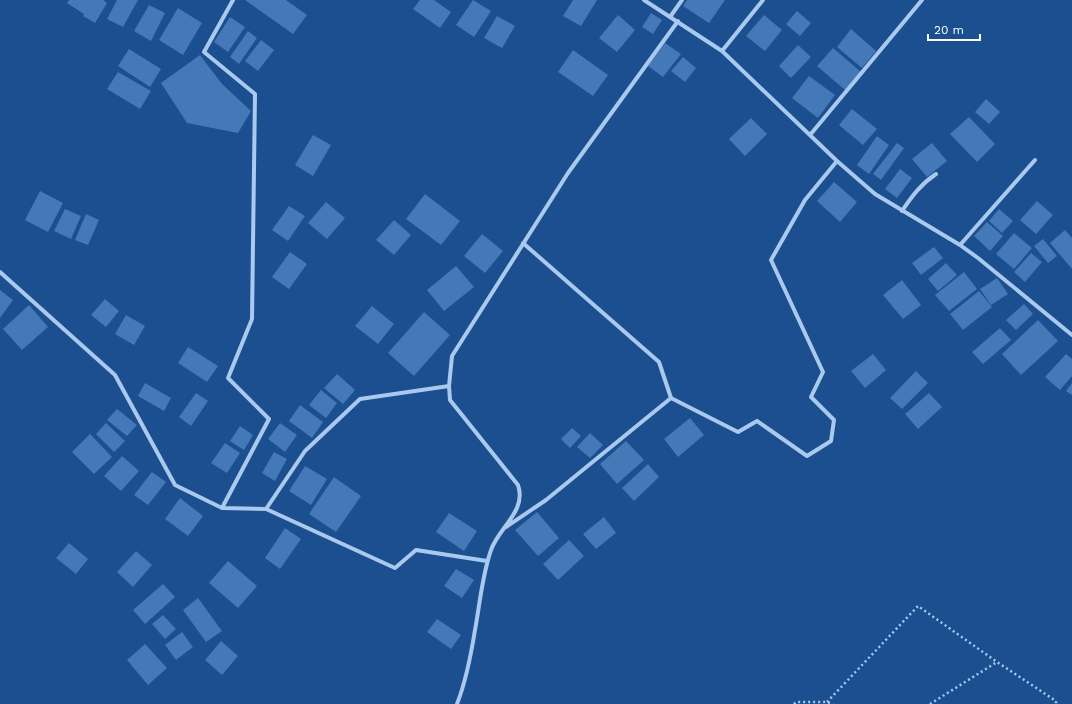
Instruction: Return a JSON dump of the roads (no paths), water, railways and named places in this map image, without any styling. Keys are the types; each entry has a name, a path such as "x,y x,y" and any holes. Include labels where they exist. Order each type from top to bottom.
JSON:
{"street":[{"path":"222,508 270,419 228,378 252,319 255,94 204,52 233,0"},
{"path":"644,0 722,52 837,161 875,194 960,245 1072,335"},
{"path":"670,17 682,0"},
{"path":"722,52 763,0"},
{"path":"810,135 922,0"},
{"path":"457,704 468,665 482,580 487,561 502,530 514,515 519,505 520,491 518,485 450,400 449,386 452,356 568,173 678,22"},
{"path":"960,245 1035,160"},
{"path":"524,243 659,362 671,398 738,432 757,421 807,456 831,441 834,420 810,397 823,372 771,260 805,200 837,161"},
{"path":"902,211 926,180 936,174"},
{"path":"0,272 115,375 175,485 222,508 266,509 395,568 416,550 487,561"},
{"path":"266,509 305,451 360,399 449,386"},
{"path":"502,530 546,500 671,398"}]}
